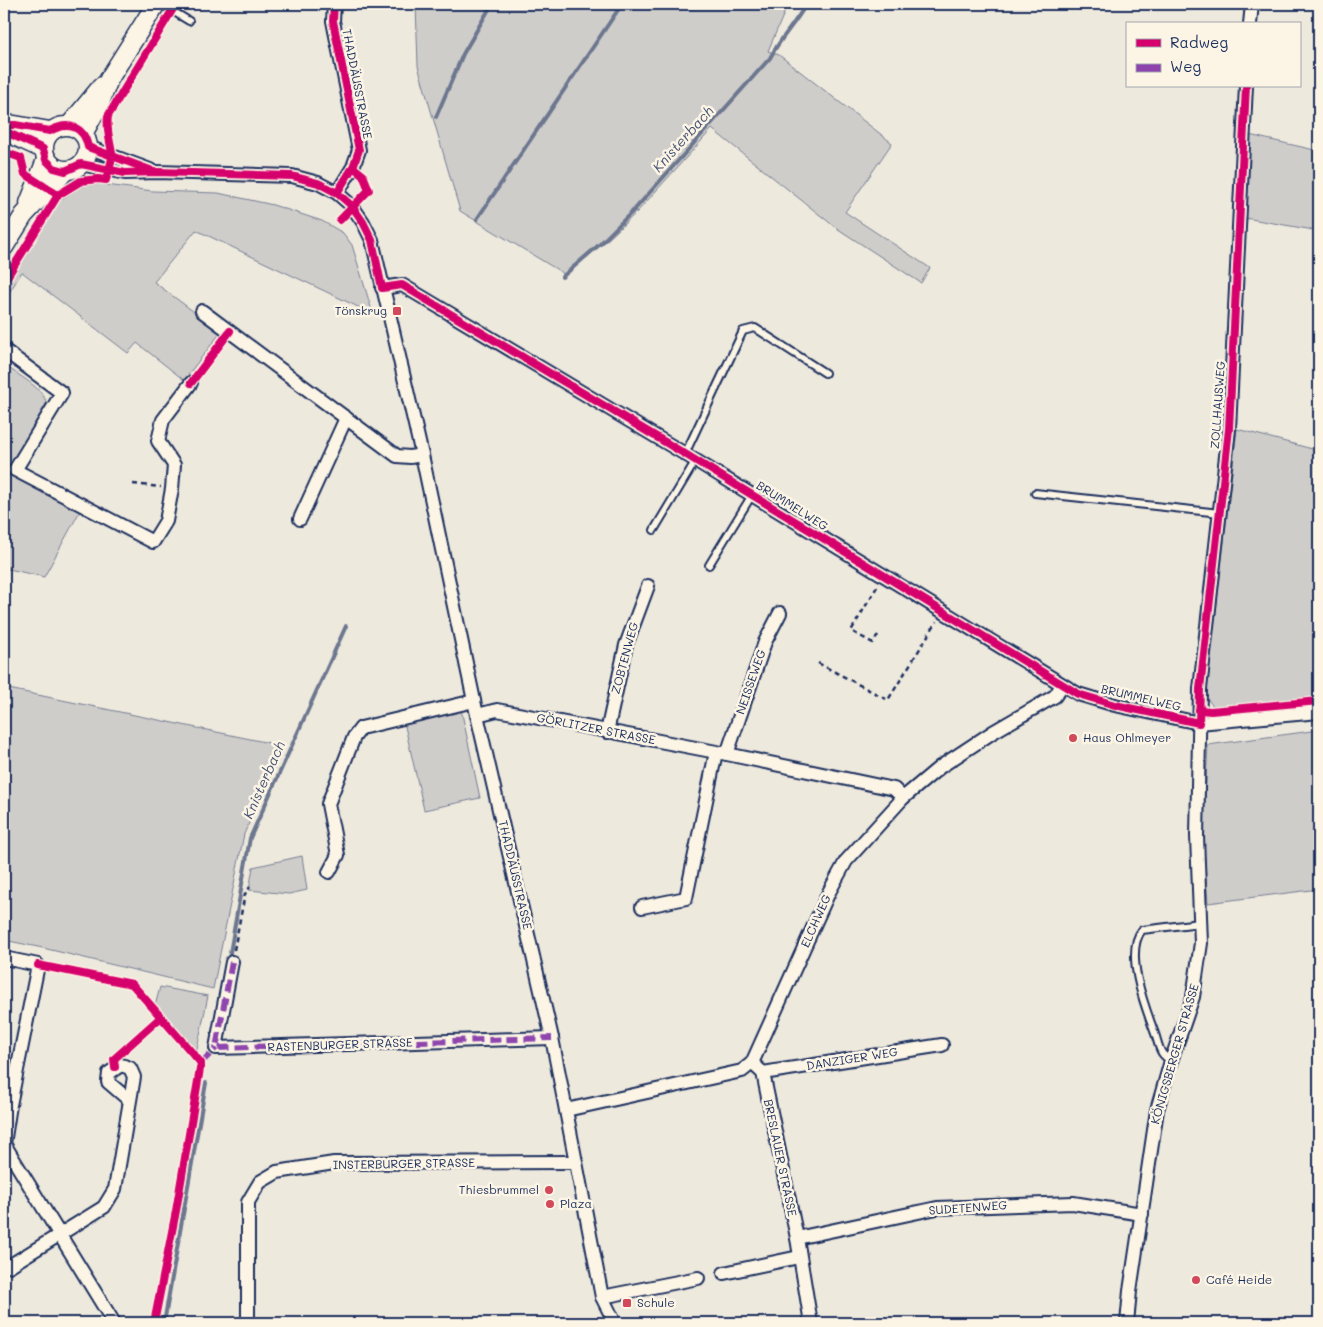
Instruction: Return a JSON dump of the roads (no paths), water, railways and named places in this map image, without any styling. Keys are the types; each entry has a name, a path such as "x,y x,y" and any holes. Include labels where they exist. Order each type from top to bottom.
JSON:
{"main road":[{"path":"80,136 99,105 109,79 156,4"},
{"path":"4,125 50,131"},
{"path":"4,247 24,215 44,155 44,140 50,131 58,126 80,136 87,155 24,215"},
{"path":"4,131 44,155 54,168 73,168"}],"street":[{"name":"THADDÄUSSTRASSE","path":"334,4 333,21 359,150 353,167 337,193"},
{"path":"1250,22 1252,4"},
{"name":"ZOLLHAUSWEG","path":"1199,723 1200,689 1229,429 1246,88"},
{"name":"THADDÄUSSTRASSE","path":"80,136 157,172"},
{"name":"THADDÄUSSTRASSE","path":"73,168 125,173 157,172 292,176 318,183 337,193 352,206 372,240 422,455 477,715 552,1038 602,1297 615,1323"},
{"name":"BRUMMELWEG","path":"382,288 402,285 691,457 1078,694 1115,705 1199,723 1319,712"},
{"path":"202,311 397,456 410,457 422,455"},
{"path":"4,350 62,393 15,470 153,542 166,521 174,465 158,441 162,420 191,383"},
{"path":"300,520 346,418"},
{"name":"ZOBTENWEG","path":"607,732 626,645 648,586"},
{"name":"NEISSEWEG","path":"721,753 765,642 780,613"},
{"name":"ELCHWEG","path":"752,1063 829,892 846,861 904,798 940,767 993,732 1055,696 1062,685"},
{"path":"329,872 338,855 328,804 354,737 361,728 474,701"},
{"name":"GÖRLITZER STRASSE","path":"477,715 497,710 721,753 894,789 904,798"},
{"name":"KÖNIGSBERGER STRASSE","path":"1127,1323 1157,1110 1193,996 1201,943 1197,836 1199,723"},
{"path":"642,907 686,898 721,753"},
{"path":"4,958 38,965 4,1144 114,1323"},
{"name":"RASTENBURGER STRASSE","path":"232,962 216,1048 552,1038"},
{"name":"DANZIGER WEG","path":"763,1074 942,1045"},
{"path":"566,1110 742,1071 752,1063 763,1074"},
{"name":"BRESLAUER STRASSE","path":"763,1074 797,1238 811,1323"},
{"path":"4,1265 9,1266 104,1207 115,1189 129,1100"},
{"name":"INSTERBURGER STRASSE","path":"248,1323 248,1202 260,1182 277,1172 334,1163 576,1162"},
{"name":"SUDETENWEG","path":"797,1238 937,1208 1073,1203 1142,1214"},
{"path":"724,1273 799,1257"},
{"path":"602,1297 698,1278"}],"lane":[{"path":"161,4 189,21"},
{"path":"654,530 691,457 743,331 756,328 826,373"},
{"path":"1035,493 1220,513"},
{"path":"708,565 752,494"},
{"path":"1171,1061 1162,1053 1146,1008 1139,980 1135,945 1137,936 1142,930 1200,923"}],"waterway":[{"path":"436,117 463,54 492,4"},
{"path":"477,219 622,4"},
{"name":"Knisterbach","path":"562,277 600,244 635,209 770,58 806,4"},
{"name":"Knisterbach","path":"230,953 250,838 346,626"},
{"name":"Knisterbach","path":"164,1323 206,1083"}],"place":[{"name":"Tönskrug","path":"397,311"},
{"name":"Haus Ohlmeyer","path":"1073,738"},
{"name":"Thiesbrummel","path":"549,1190"},
{"name":"Plaza","path":"550,1204"},
{"name":"Café Heide","path":"1196,1280"},
{"name":"Schule","path":"627,1303"}]}
